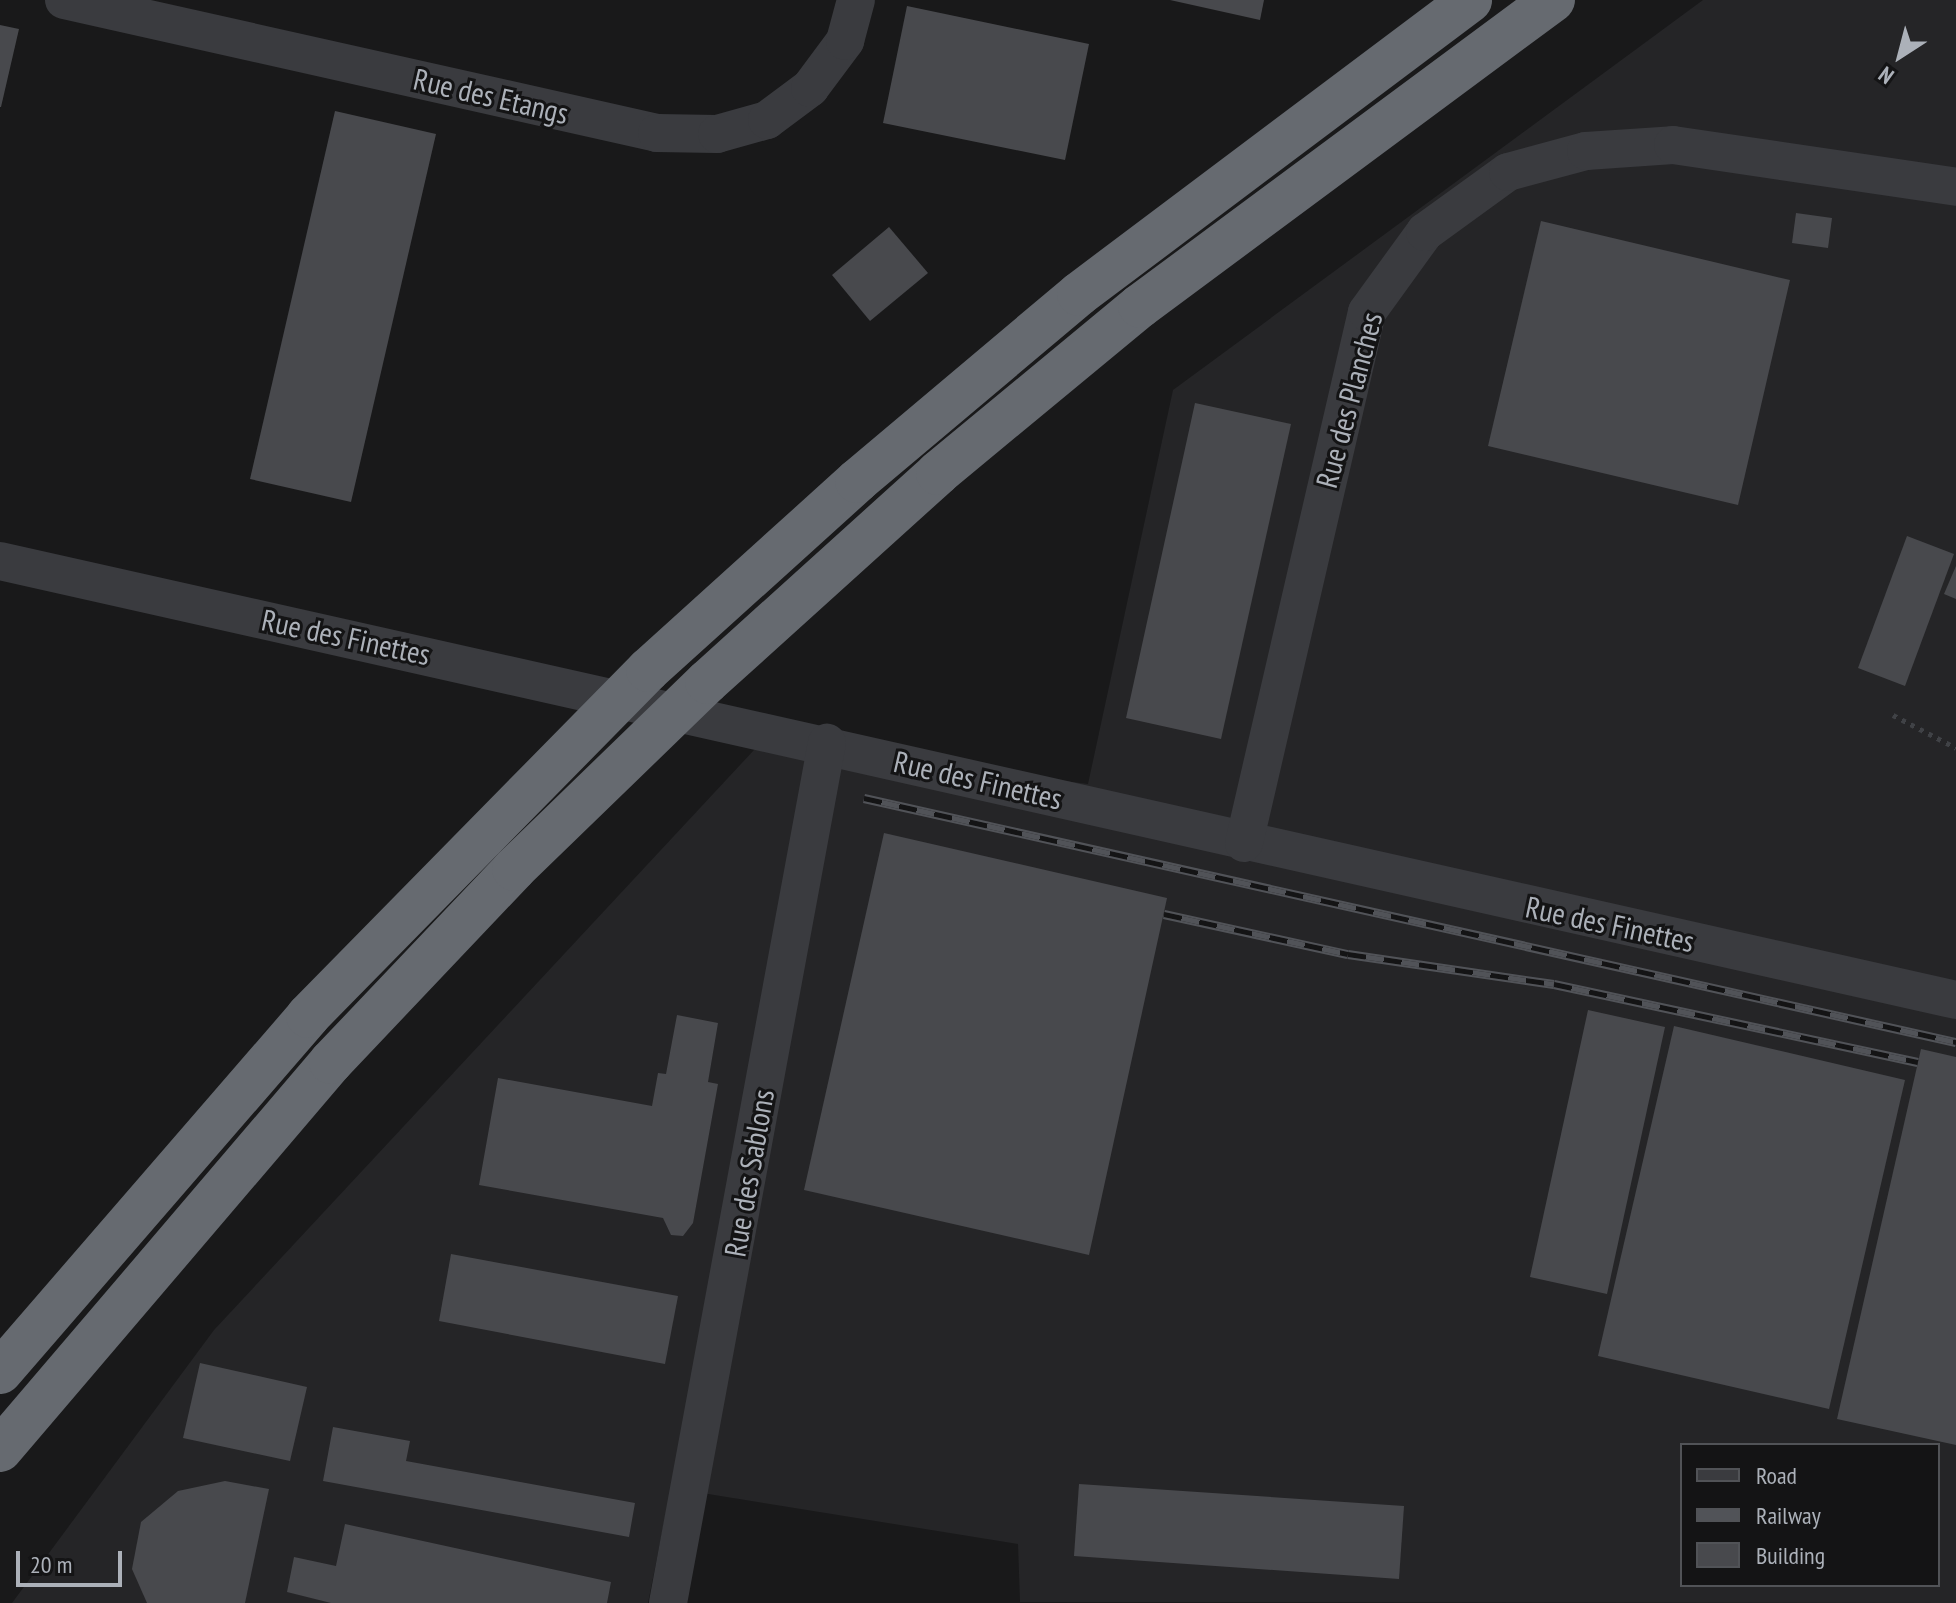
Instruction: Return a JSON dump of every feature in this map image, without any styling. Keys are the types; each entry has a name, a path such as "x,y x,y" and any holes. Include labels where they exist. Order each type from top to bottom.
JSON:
{"highway":[{"path":"0,1372 298,1027 648,670 857,481 1079,294 1470,0"},
{"path":"0,1450 269,1130 618,766 707,682 938,473 1140,306 1553,0"}],"street":[{"name":"Rue des Etangs","path":"64,0 657,133 717,134 767,120 810,88 845,41 856,0"},
{"name":"Rue des Planches","path":"1244,843 1367,312 1425,232 1508,172 1586,151 1673,145 1956,187"},
{"name":"Rue des Finettes","path":"0,561 827,743 1244,843 1956,1000"},
{"name":"Rue des Sablons","path":"668,1603 827,743"}],"path":[{"path":"1893,715 1956,748"}],"shaded area":[{"path":"1703,0 1956,0 1956,1603 1020,1602 1018,1544 671,1488 648,1603 12,1603 214,1330 754,750 807,747 1088,784 1173,390"}],"building":[{"path":"1170,0 1264,0 1260,20"},
{"path":"907,6 1089,44 1065,160 883,123"},
{"path":"0,25 19,29 1,107 0,107"},
{"path":"335,111 436,134 351,502 250,479"},
{"path":"1796,213 1832,218 1828,248 1792,243"},
{"path":"1541,221 1790,280 1738,505 1488,446"},
{"path":"889,227 928,273 870,321 832,275"},
{"path":"1195,403 1291,424 1221,739 1126,718"},
{"path":"1907,536 1954,554 1905,686 1858,668"},
{"path":"1956,566 1956,599 1944,594"},
{"path":"884,833 1167,898 1089,1255 804,1190"},
{"path":"1588,1010 1665,1027 1607,1294 1530,1277"},
{"path":"677,1015 718,1023 708,1082 718,1084 693,1223 683,1236 671,1235 663,1218 479,1185 498,1078 652,1106 658,1073 666,1074"},
{"path":"1674,1026 1905,1080 1829,1409 1598,1356"},
{"path":"1921,1049 1956,1057 1956,1445 1837,1419"},
{"path":"451,1254 678,1296 665,1364 439,1321"},
{"path":"200,1363 307,1387 290,1461 183,1438"},
{"path":"333,1427 410,1441 406,1461 635,1503 629,1537 323,1481"},
{"path":"225,1481 269,1489 245,1603 147,1603 132,1569 141,1522 178,1491"},
{"path":"1079,1484 1404,1506 1399,1579 1074,1556"},
{"path":"345,1524 611,1582 607,1603 331,1603 287,1592 294,1557 336,1566"}],"railway":[{"path":"864,798 1956,1042"},
{"path":"1164,914 1348,954 1554,984 1918,1062"}]}
